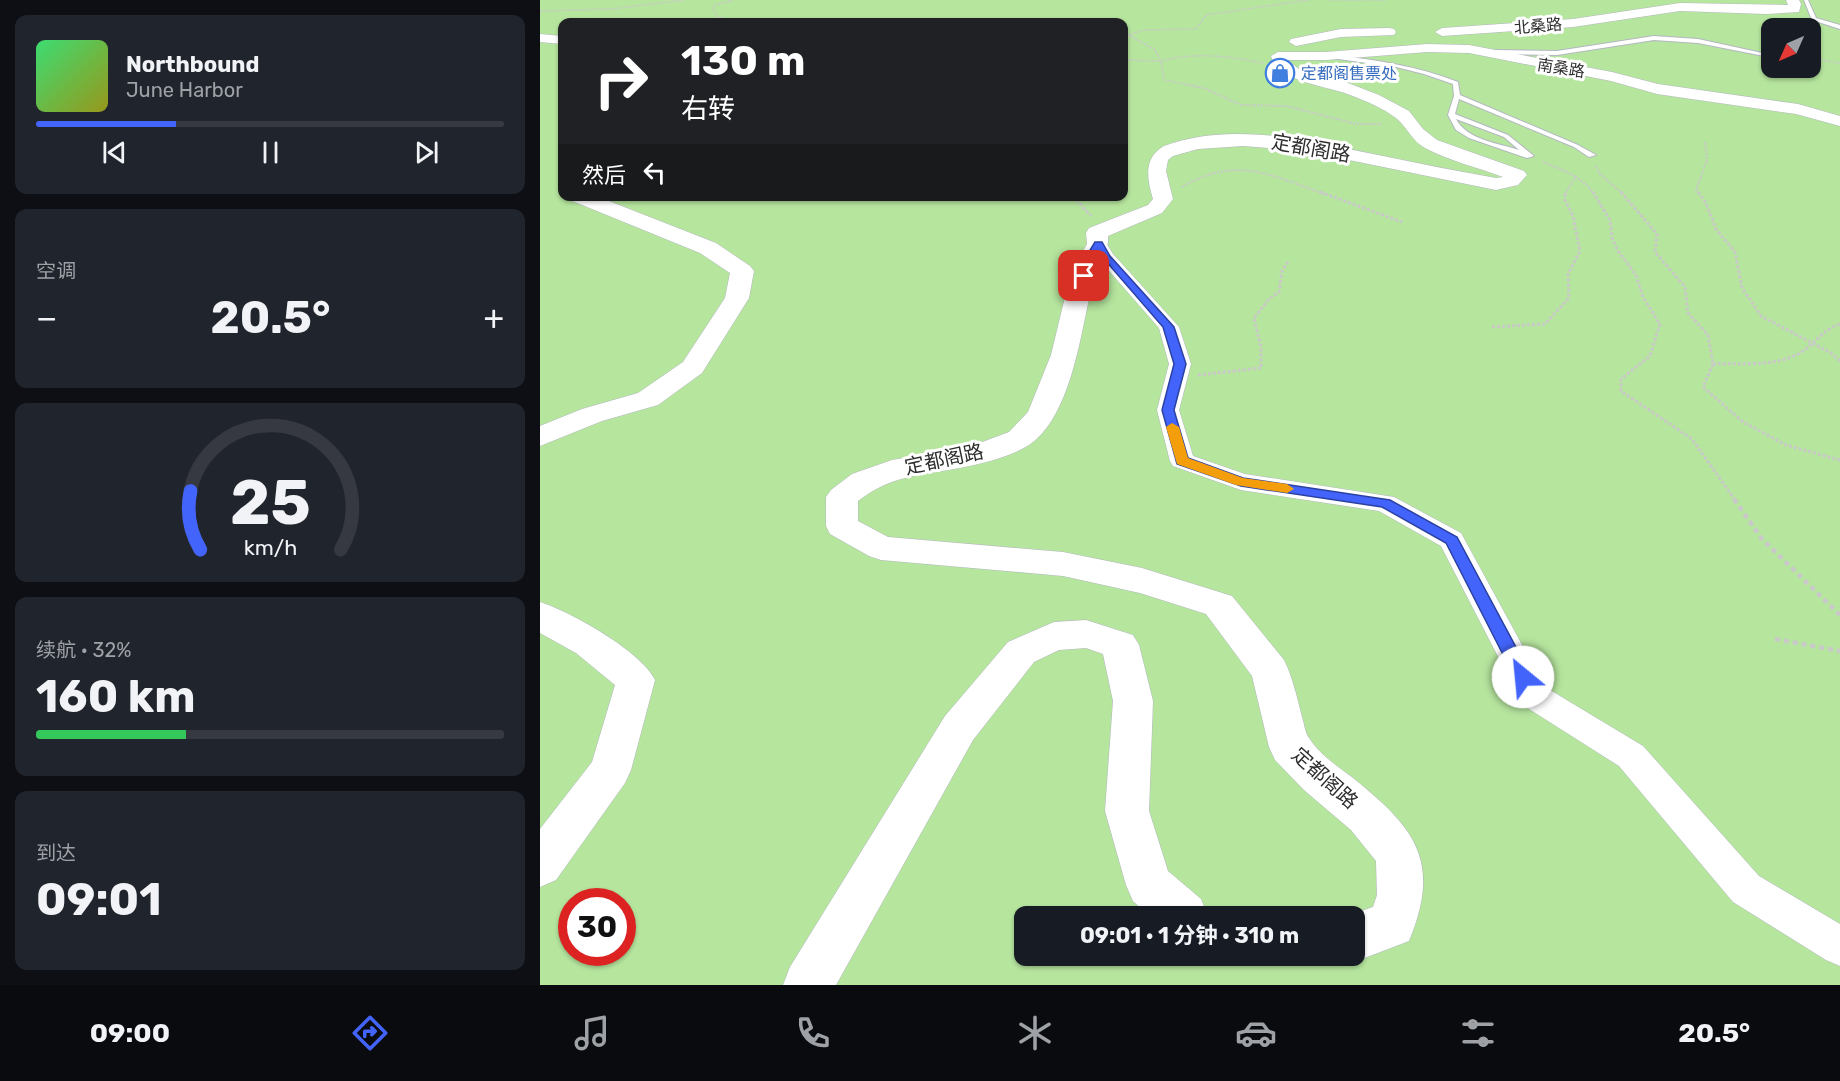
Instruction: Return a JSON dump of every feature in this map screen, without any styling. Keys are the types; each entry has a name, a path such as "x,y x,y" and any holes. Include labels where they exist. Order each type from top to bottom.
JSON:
{"street":[{"name":"北桑路","path":"1428,32 1565,24 1694,6 1794,9 1795,4 1792,0"},
{"path":"1279,60 1280,50 1313,37 1341,33 1406,32"},
{"path":"540,38 558,40"},
{"name":"南桑路","path":"1279,60 1448,48 1483,52 1557,68 1595,73 1657,89 1798,109 1840,121"},
{"name":"定都阁路","path":"1279,60 1298,75 1342,86 1372,98 1403,115 1417,134 1431,144 1517,175 1511,181 1496,184 1297,143 1258,139 1211,142 1181,147 1163,155 1157,165 1158,184 1163,199 1155,209 1097,233 1098,244 1089,260 1078,293 1064,355 1041,416 1019,438 975,456 903,467 863,481 842,497 842,526 881,548 1063,564 1142,580 1219,606 1270,671 1290,747 1319,777 1367,816 1398,854 1400,895 1392,924 1365,934"},
{"path":"540,436 592,415 648,399 693,368 737,298 742,272 708,248 590,201"},
{"path":"1098,244 1106,257 1169,327 1180,364 1168,410 1182,461 1241,482 1385,503 1451,540 1534,696 1631,756 1746,889 1840,946"},
{"path":"540,616 589,643 636,680 610,770 540,865"},
{"path":"808,985 959,728 1021,652 1054,636 1086,634 1120,645 1133,701 1127,811 1149,885 1173,906"}],"lane":[{"path":"1806,0 1814,19 1840,27"},
{"path":"1483,52 1557,53 1662,38 1698,41 1761,53"},
{"path":"1326,56 1414,67 1456,83 1457,96 1451,116 1458,129 1471,137 1530,156"},
{"path":"1457,96 1576,146 1592,155"},
{"path":"1451,116 1506,136 1530,156"}],"path":[{"path":"540,11 572,12 659,5 684,0"},
{"path":"722,18 718,17 713,10 715,5 733,0"},
{"path":"1309,0 1206,15 1196,29 1144,30 1129,35 1155,50 1161,61 1164,80 1204,88 1241,105 1286,106 1357,124 1410,124"},
{"path":"1330,0 1387,0"},
{"path":"1128,60 1161,61 1179,55 1207,54 1264,63 1279,60"},
{"path":"1821,60 1840,63"},
{"path":"1705,141 1709,154 1708,167 1696,190 1706,203 1716,229 1736,252 1742,288 1761,316 1840,361"},
{"path":"1592,155 1600,174 1624,195 1657,234 1655,252 1685,287 1688,313 1708,335 1713,364 1703,387 1743,422 1786,445 1840,460"},
{"path":"1530,156 1576,176 1588,185 1610,220 1612,238 1636,275 1642,297 1660,324 1650,356 1621,379 1621,391 1692,439 1762,540 1840,615"},
{"path":"1163,199 1204,174 1257,170 1402,222"},
{"path":"1492,327 1545,324 1569,298 1568,274 1580,251 1573,216 1565,200 1565,192 1576,176"},
{"path":"1177,377 1261,368 1261,347 1254,318 1269,299 1279,292 1282,271 1288,262"},
{"path":"1713,364 1775,360 1796,356 1813,344 1828,327 1840,324"},
{"path":"1775,639 1840,651"}],"green space":[{"path":"540,0 1840,0 1840,985 540,985"}],"slow traffic":[{"path":"1172,427 1182,461 1241,482 1287,489"}],"place":[{"name":"定都阁售票处","path":"1280,73"}],"route":[{"path":"1084,276 1089,260 1098,244 1106,257 1169,327 1180,364 1168,410 1182,461 1241,482 1385,503 1451,540 1523,677"}]}
